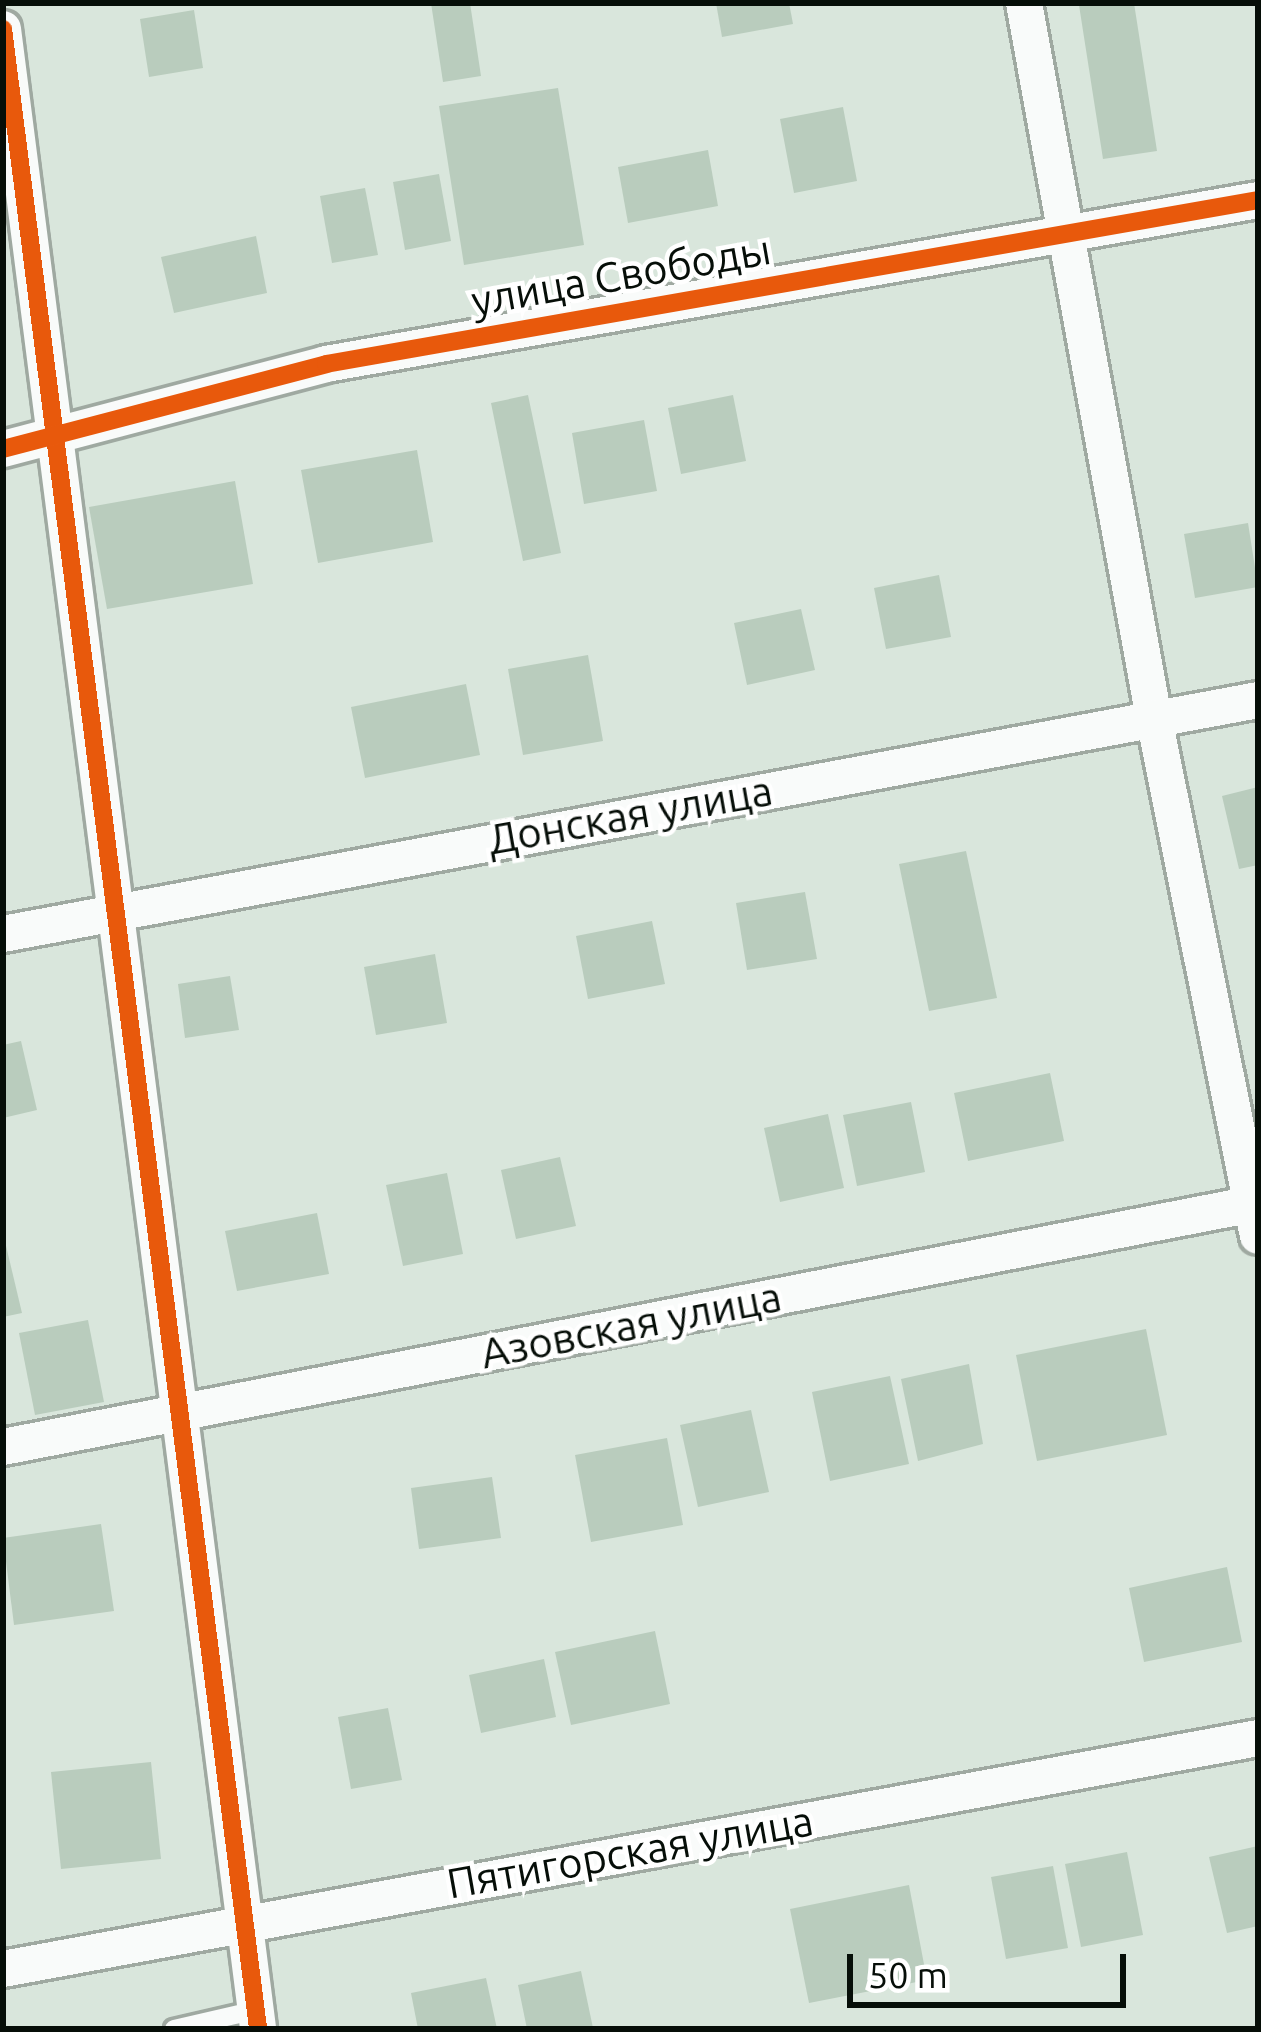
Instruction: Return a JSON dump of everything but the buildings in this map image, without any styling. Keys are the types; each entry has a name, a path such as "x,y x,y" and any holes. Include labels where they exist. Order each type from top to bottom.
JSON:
{"street":[{"path":"1024,3 1154,718 1256,1214"},
{"path":"3,28 257,2020"},
{"name":"улица Свободы","path":"3,449 326,364 1258,200"},
{"name":"Донская улица","path":"3,934 1258,700"},
{"name":"Азовская улица","path":"3,1447 1256,1214"},
{"name":"Пятигорская улица","path":"3,1969 1258,1738"}],"lane":[{"path":"174,2029 257,2020"}],"cycle path":[{"path":"3,29 258,2029"},
{"path":"3,449 326,364 1258,200"}]}
